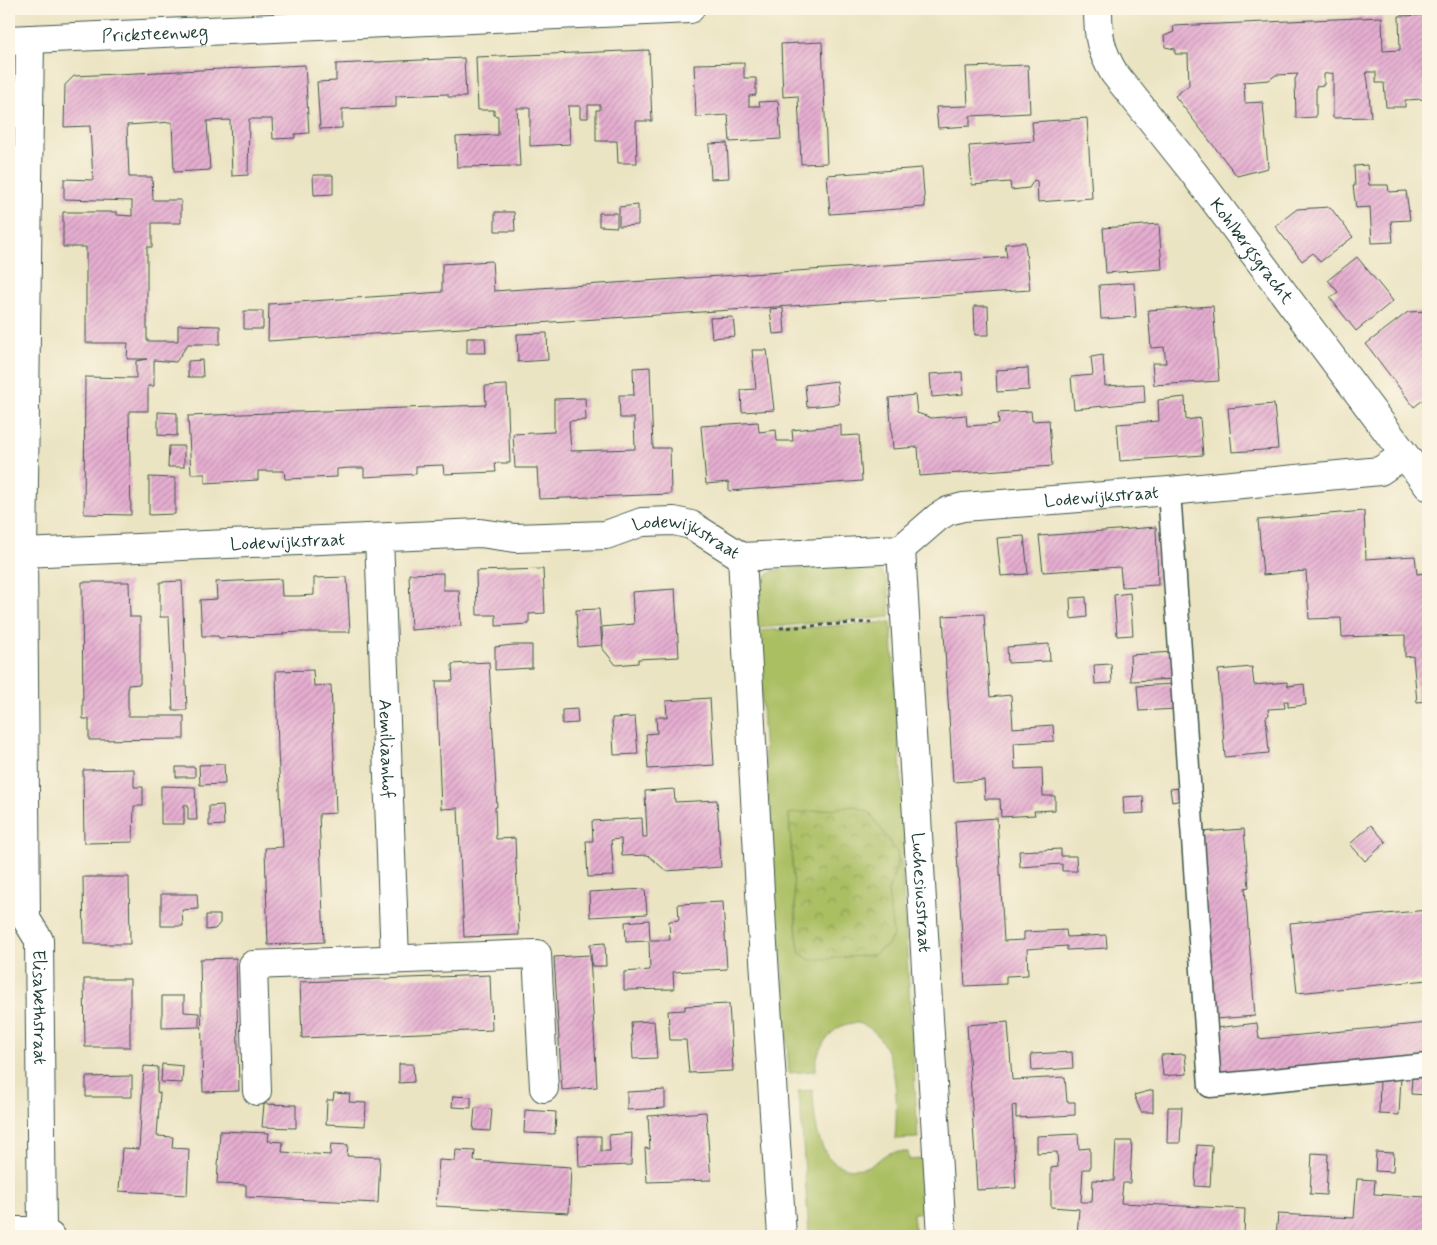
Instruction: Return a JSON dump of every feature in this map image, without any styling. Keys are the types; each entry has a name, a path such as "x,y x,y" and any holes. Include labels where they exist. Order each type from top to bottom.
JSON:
{"street":[{"name":"Pricksteenweg","path":"20,40 690,9"},
{"name":"Kohlbergsgracht","path":"1098,9 1098,37 1114,73 1193,172 1428,486"},
{"name":"Elisabethstraat","path":"20,40 16,554 17,746 26,919 39,940 46,1234"},
{"name":"Lodewijkstraat","path":"16,554 480,533 515,538 606,535 642,522 674,521 690,525 742,556 900,548 938,517 963,506 1169,491 1380,471 1404,455"},
{"name":"Aemiliaanhof","path":"379,538 395,959"},
{"name":"Luchesiusstraat","path":"900,548 942,1236"},
{"path":"742,556 744,630 782,1236"},
{"path":"257,1091 253,965 537,954 544,1088"},
{"path":"9,1231 46,1234"}],"lane":[{"path":"1169,491 1210,1086 1428,1065"}],"path":[{"path":"744,630 904,619"}],"green space":[{"path":"868,564 876,567 881,572 888,585 890,617 757,628 757,600 760,584 771,573 781,569"},
{"path":"891,622 906,853 901,855 918,1138 895,1139 896,1089 888,1053 872,1030 861,1024 850,1023 840,1027 830,1035 822,1045 817,1057 815,1071 789,1073 781,945 771,946 775,908 757,631","holes":["789,814 898,863 888,891 889,909 800,953 797,936"]},
{"path":"855,806 869,812 897,852 898,862 888,891 893,936 888,945 873,955 810,960 800,953 797,936 789,814"},
{"path":"813,1090 815,1118 822,1145 828,1157 838,1165 850,1168 866,1167 887,1154 896,1152 908,1152 909,1160 920,1159 923,1161 926,1213 913,1213 915,1236 809,1235 798,1091"}],"building":[{"path":"1428,15 1428,69 1424,69 1425,99 1405,100 1405,107 1386,107 1384,83 1376,83 1376,72 1366,72 1371,117 1333,118 1333,73 1324,74 1324,85 1316,86 1316,117 1296,118 1295,79 1298,74 1276,75 1269,80 1244,82 1245,103 1263,102 1268,168 1237,176 1175,96 1189,85 1188,54 1175,54 1175,49 1165,47 1164,36 1174,32 1173,26 1382,17 1383,51 1400,50 1399,16"},
{"path":"822,42 827,163 801,164 798,96 783,97 781,44"},
{"path":"649,50 652,121 636,121 637,163 618,163 617,141 596,141 596,110 600,110 600,105 588,105 588,118 580,118 580,106 568,106 570,144 530,146 530,108 517,108 520,166 457,167 456,137 498,135 498,116 494,115 494,110 478,110 476,57"},
{"path":"464,58 466,97 448,97 448,94 396,96 396,107 342,109 342,128 320,129 317,82 336,81 336,64"},
{"path":"744,63 744,78 756,78 756,95 749,96 749,106 760,106 759,102 778,101 781,139 730,142 728,115 696,117 694,64"},
{"path":"305,65 309,133 295,134 295,138 273,139 272,119 249,119 248,175 232,176 230,120 207,121 210,170 174,172 172,122 127,125 129,177 152,177 153,200 181,200 181,223 152,223 152,247 147,247 147,341 178,341 178,325 220,326 220,344 188,344 176,362 154,360 154,386 148,386 148,411 129,411 131,515 84,514 85,377 136,378 136,361 147,359 127,359 128,343 86,343 86,247 63,247 63,212 117,212 117,215 132,216 132,201 64,199 64,179 93,180 90,126 64,127 65,85 74,76"},
{"path":"1028,65 1030,113 970,116 970,126 938,128 936,107 968,106 966,67"},
{"path":"1087,118 1092,198 1038,202 1037,181 1034,180 1029,188 1011,190 1010,182 972,185 969,146 1034,141 1032,122"},
{"path":"727,143 729,178 711,179 709,144"},
{"path":"1367,165 1369,185 1388,185 1389,192 1406,191 1410,220 1391,221 1393,242 1372,243 1370,207 1356,208 1353,186 1355,186 1354,166"},
{"path":"922,168 925,207 830,214 827,175"},
{"path":"313,175 333,175 333,194 314,195"},
{"path":"638,205 638,225 619,226 619,207"},
{"path":"1330,207 1353,237 1320,262 1313,253 1302,261 1275,226 1297,209"},
{"path":"495,212 514,212 515,231 495,231"},
{"path":"599,213 617,213 617,227 599,226"},
{"path":"1159,224 1162,269 1106,273 1103,228"},
{"path":"1025,242 1030,290 268,341 269,304 442,292 442,264 492,261 494,291 1007,257 1005,244"},
{"path":"1357,257 1393,301 1356,331 1330,298 1338,292 1328,280"},
{"path":"1134,283 1136,317 1101,319 1099,285"},
{"path":"974,306 988,306 989,335 975,335"},
{"path":"1213,306 1219,381 1154,385 1152,363 1166,363 1164,347 1151,348 1148,310"},
{"path":"783,308 785,333 773,334 770,309"},
{"path":"244,311 263,311 263,329 244,329"},
{"path":"1428,311 1428,329 1425,331 1428,335 1428,396 1414,407 1366,344 1408,312"},
{"path":"733,317 735,336 712,338 710,318"},
{"path":"547,333 548,360 518,362 517,334"},
{"path":"467,338 485,338 486,353 467,353"},
{"path":"752,350 767,350 774,410 742,412 741,390 756,389"},
{"path":"1103,355 1105,386 1144,384 1145,402 1074,409 1071,377 1093,375 1091,357"},
{"path":"202,360 203,377 188,377 188,361"},
{"path":"650,367 653,448 670,448 671,494 539,499 537,468 515,468 513,434 554,432 554,399 585,398 586,420 569,421 571,451 635,449 634,418 620,418 619,395 634,395 633,368"},
{"path":"1028,368 1029,390 997,392 996,370"},
{"path":"962,372 963,394 932,397 930,374"},
{"path":"837,381 839,404 807,407 805,385"},
{"path":"507,385 510,463 495,463 496,472 444,474 443,465 416,466 416,474 364,477 364,468 350,468 337,469 337,477 285,479 284,471 258,471 258,480 205,483 205,474 191,474 188,416 486,405 485,386"},
{"path":"915,395 917,413 932,418 966,415 967,426 999,424 998,413 1031,411 1032,421 1049,420 1052,466 920,476 918,447 893,449 889,398"},
{"path":"1185,397 1186,420 1200,418 1203,455 1120,461 1117,424 1159,421 1158,400"},
{"path":"1274,404 1278,449 1232,452 1228,408"},
{"path":"158,412 177,413 177,436 158,435"},
{"path":"758,422 759,432 776,430 777,441 793,441 792,430 841,425 841,436 859,435 862,481 729,491 729,482 706,484 701,426"},
{"path":"169,446 184,446 184,467 168,467"},
{"path":"149,477 175,478 175,514 149,515"},
{"path":"1364,511 1366,559 1415,556 1417,574 1428,573 1428,701 1417,702 1413,656 1405,657 1405,635 1342,637 1341,618 1309,619 1306,571 1263,575 1258,520"},
{"path":"1156,527 1158,585 1122,587 1120,567 1043,572 1039,536"},
{"path":"1024,536 1028,574 1001,576 997,538"},
{"path":"543,569 545,613 529,614 529,624 496,626 496,615 477,615 476,571"},
{"path":"443,573 443,590 459,590 461,626 411,630 409,574"},
{"path":"347,577 350,632 300,632 283,633 283,635 219,638 218,636 202,636 200,600 217,599 216,582 281,579 282,596 298,596 314,595 314,578"},
{"path":"182,581 187,710 173,710 169,617 160,617 160,582"},
{"path":"82,582 129,582 130,617 140,617 140,684 128,685 128,716 184,716 184,739 89,740 89,719 83,719"},
{"path":"675,589 679,657 638,659 638,663 616,665 603,649 602,627 634,624 632,592"},
{"path":"1130,593 1133,635 1117,636 1114,595"},
{"path":"1086,597 1087,617 1071,619 1070,598"},
{"path":"599,609 602,645 578,647 576,610"},
{"path":"984,614 990,697 1011,695 1013,728 1053,725 1054,741 1014,743 1015,769 1042,768 1043,796 1055,796 1055,810 1034,811 1035,815 1001,817 1000,799 985,799 984,780 953,782 943,616"},
{"path":"1049,644 1050,661 1008,663 1007,647"},
{"path":"532,645 532,668 495,670 495,647"},
{"path":"1173,652 1175,679 1131,681 1130,655"},
{"path":"489,662 497,807 495,807 496,839 515,838 519,935 464,937 458,808 441,809 436,681 453,681 452,664"},
{"path":"1111,664 1112,683 1095,684 1094,665"},
{"path":"1252,667 1254,685 1287,682 1288,686 1304,684 1306,705 1288,707 1288,701 1284,701 1285,708 1268,709 1269,715 1266,717 1269,753 1225,757 1218,670"},
{"path":"313,670 314,686 331,685 335,781 336,813 319,814 324,942 268,945 265,848 283,847 276,671"},
{"path":"1175,684 1177,709 1139,711 1137,686"},
{"path":"710,698 714,765 648,769 646,734 657,733 656,717 667,717 666,701"},
{"path":"577,709 578,723 562,724 562,710"},
{"path":"635,717 638,754 614,755 612,718"},
{"path":"224,764 225,784 200,785 199,765"},
{"path":"176,767 195,767 195,777 176,777"},
{"path":"134,769 134,787 143,787 143,806 134,806 133,842 84,843 83,770"},
{"path":"161,786 195,787 197,820 188,820 188,805 184,805 184,824 161,824"},
{"path":"1181,788 1182,800 1172,802 1170,789"},
{"path":"674,789 675,802 717,800 721,867 666,871 648,855 622,856 621,839 611,840 614,876 588,877 586,841 593,841 592,821 642,818 643,837 647,837 645,791"},
{"path":"1143,796 1144,813 1124,814 1123,797"},
{"path":"223,805 224,825 209,826 209,806"},
{"path":"997,818 1004,941 1024,940 1024,932 1066,930 1067,937 1106,935 1107,948 1067,950 1067,946 1027,949 1028,975 1006,976 1006,984 965,986 955,821"},
{"path":"1371,825 1386,842 1365,861 1350,844"},
{"path":"1244,829 1249,887 1245,888 1255,1016 1215,1019 1200,832"},
{"path":"1061,849 1061,856 1076,856 1077,871 1062,871 1062,864 1020,867 1019,851"},
{"path":"83,877 129,877 130,944 84,944"},
{"path":"645,889 647,914 590,917 589,892"},
{"path":"161,894 197,894 198,909 182,910 183,926 161,926"},
{"path":"723,902 727,969 673,972 674,989 624,990 624,972 650,970 649,941 626,942 625,922 649,920 650,940 670,940 669,921 679,920 678,904"},
{"path":"1428,910 1428,980 1297,993 1290,923"},
{"path":"206,915 220,915 220,923 215,929 206,930"},
{"path":"605,943 606,966 592,966 590,944"},
{"path":"590,955 597,1087 562,1090 554,957"},
{"path":"236,958 239,1091 203,1092 200,959"},
{"path":"490,975 492,1030 302,1038 300,982"},
{"path":"84,979 130,979 130,1047 85,1047"},
{"path":"162,996 184,996 184,1012 199,1013 199,1027 162,1028"},
{"path":"729,1004 733,1071 689,1073 686,1040 670,1040 668,1011 685,1010 685,1006"},
{"path":"654,1021 657,1058 633,1059 631,1022"},
{"path":"1008,1022 1012,1080 1065,1077 1067,1102 1075,1102 1075,1115 1016,1118 1016,1105 1012,1106 1016,1188 977,1190 967,1025"},
{"path":"1257,1023 1259,1039 1428,1023 1428,1059 1220,1079 1216,1028"},
{"path":"1072,1052 1073,1068 1032,1071 1031,1054"},
{"path":"1185,1054 1187,1074 1163,1076 1161,1055"},
{"path":"162,1064 183,1066 182,1083 161,1082"},
{"path":"399,1064 413,1064 414,1082 399,1083"},
{"path":"144,1066 158,1067 157,1092 160,1093 157,1136 173,1137 172,1148 189,1149 187,1195 119,1191 122,1148 139,1149"},
{"path":"1428,1075 1428,1095 1411,1094 1412,1076"},
{"path":"132,1076 132,1097 86,1097 86,1077"},
{"path":"1401,1077 1399,1115 1379,1114 1380,1079"},
{"path":"665,1090 665,1108 627,1110 627,1092"},
{"path":"1153,1090 1153,1112 1141,1112 1134,1095"},
{"path":"334,1093 350,1094 349,1102 366,1103 365,1126 326,1124 327,1100 333,1100"},
{"path":"453,1096 471,1097 471,1108 452,1107"},
{"path":"264,1104 296,1105 296,1128 262,1127"},
{"path":"1168,1107 1182,1107 1180,1143 1167,1143"},
{"path":"475,1108 492,1109 490,1131 473,1130"},
{"path":"525,1110 556,1112 555,1134 524,1133"},
{"path":"706,1112 711,1180 647,1182 645,1148 650,1149 648,1116"},
{"path":"220,1131 269,1133 268,1141 283,1142 282,1152 330,1155 331,1144 348,1145 347,1156 380,1157 378,1203 246,1197 246,1185 217,1184"},
{"path":"632,1133 631,1165 579,1167 578,1136 601,1136 601,1151 610,1151 609,1135"},
{"path":"1078,1134 1079,1149 1090,1148 1090,1169 1083,1169 1081,1202 1092,1202 1093,1180 1114,1181 1116,1141 1132,1141 1130,1183 1123,1183 1121,1203 1245,1209 1244,1236 1077,1236 1079,1209 1051,1207 1051,1168 1058,1167 1057,1152 1037,1153 1037,1136"},
{"path":"1197,1145 1212,1146 1210,1187 1195,1186"},
{"path":"456,1150 475,1151 474,1161 571,1167 569,1213 436,1206 439,1160 455,1161"},
{"path":"1376,1152 1394,1153 1393,1172 1375,1171"},
{"path":"1312,1153 1328,1154 1326,1195 1310,1194"},
{"path":"1427,1154 1428,1236 1276,1236 1278,1214 1354,1218 1357,1179 1375,1180 1374,1194 1425,1197"}]}
